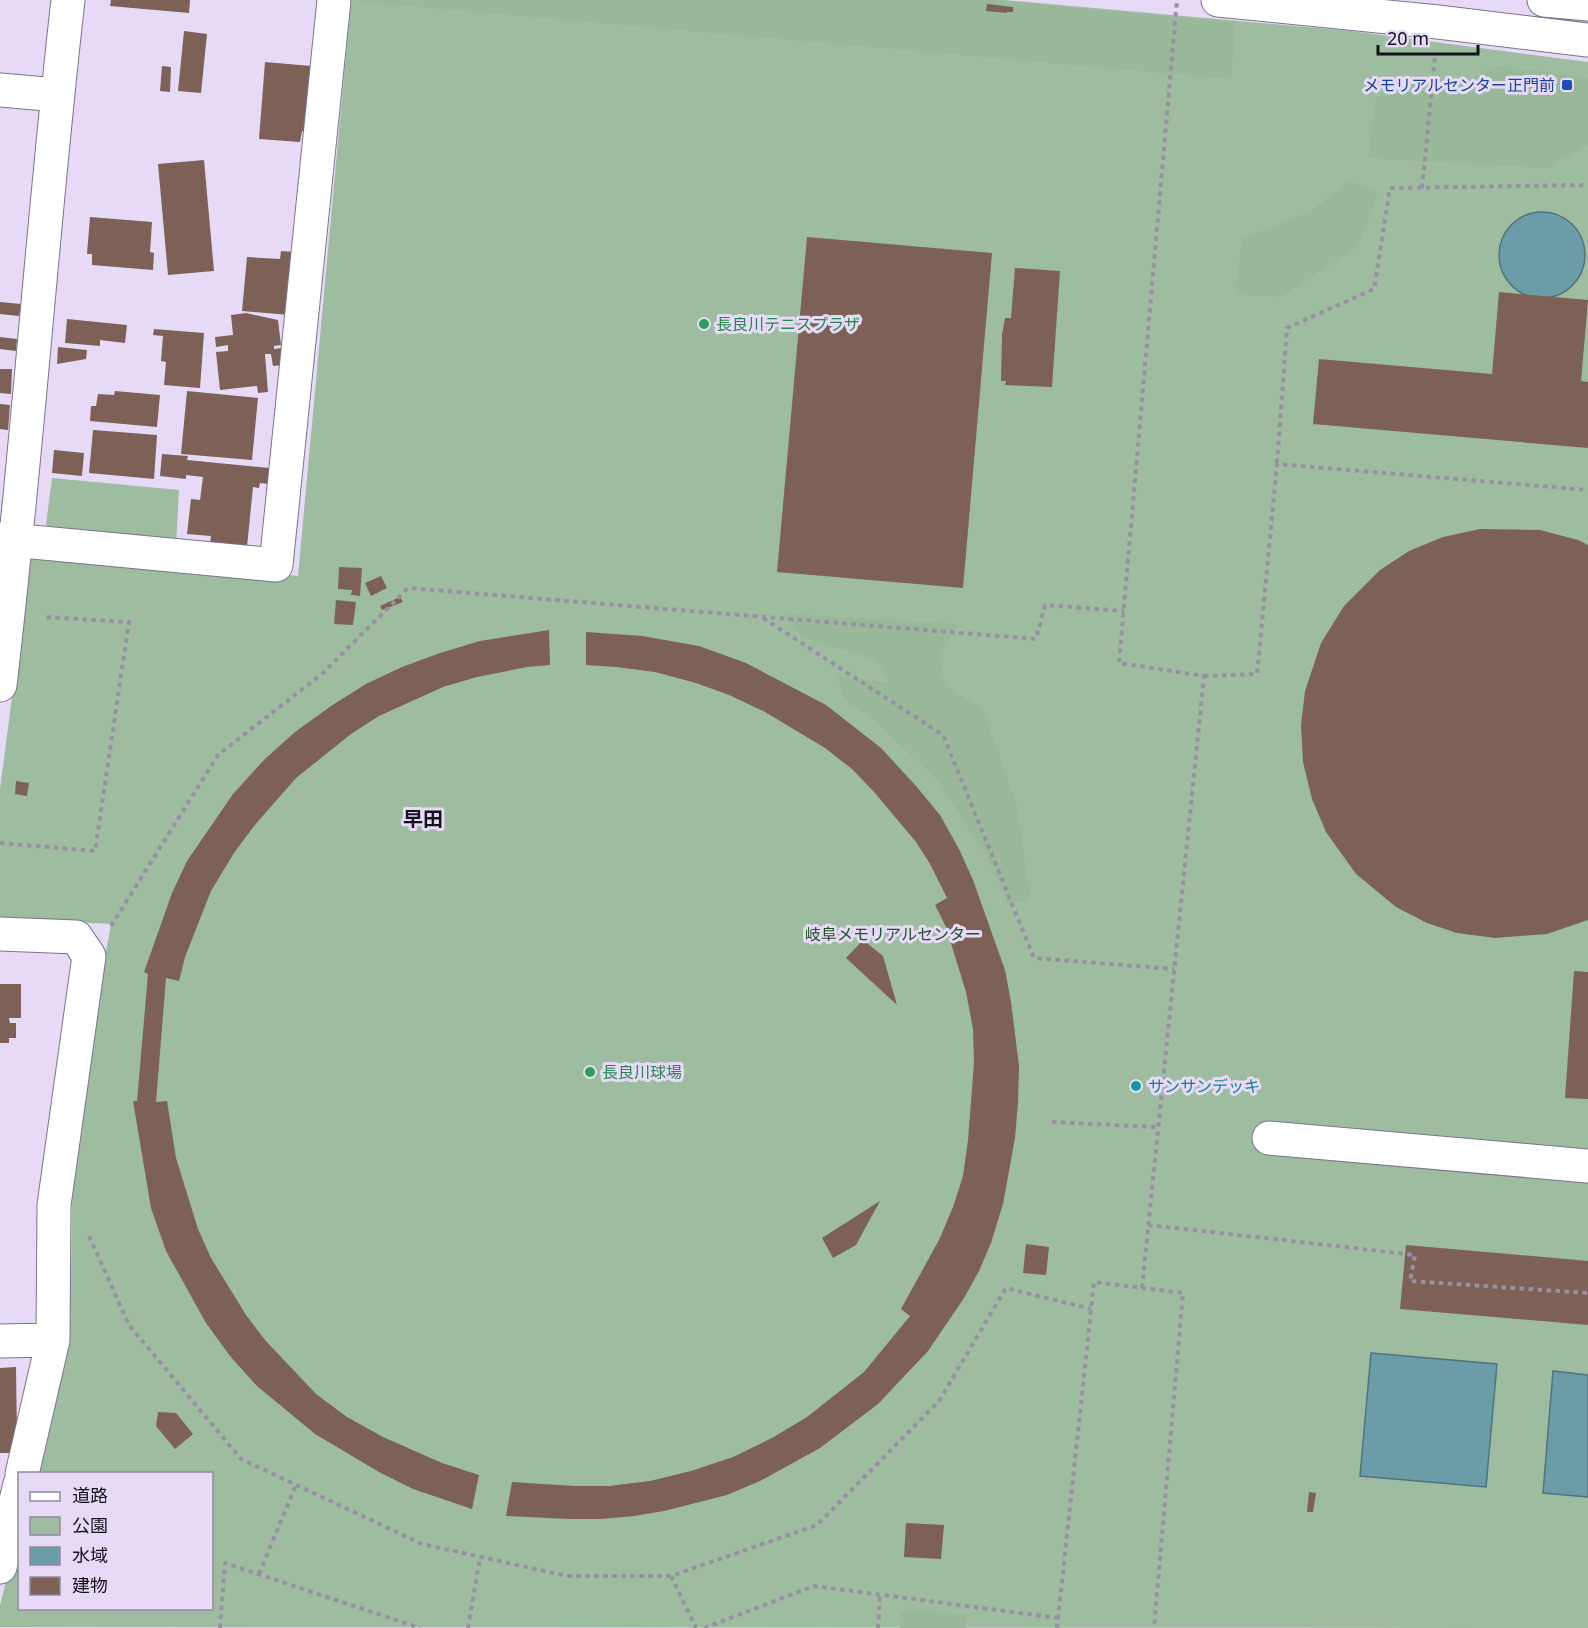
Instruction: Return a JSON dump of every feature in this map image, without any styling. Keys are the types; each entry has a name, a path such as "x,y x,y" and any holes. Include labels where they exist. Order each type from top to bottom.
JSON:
{"street":[{"path":"0,685 8,615 8,539 68,0"},
{"path":"8,539 276,565 334,0"},
{"path":"1218,0 1588,40"},
{"path":"1544,0 1588,4"},
{"path":"0,90 57,95"},
{"path":"0,934 76,937 89,956 54,1205 53,1340 22,1472"},
{"path":"1269,1138 1588,1166"},
{"path":"0,1341 53,1340"},
{"path":"0,1567 18,1492"}],"path":[{"path":"1177,0 1119,663 1204,676 1257,674 1287,328 1374,289 1390,188 1588,185"},
{"path":"1422,188 1438,22"},
{"path":"1277,464 1588,490"},
{"path":"109,935 111,924 218,755 323,673 408,588 1036,639 1045,605 1124,611"},
{"path":"0,843 95,851 129,622 8,615"},
{"path":"760,617 944,735 1034,958 1173,969"},
{"path":"1142,1288 1204,676"},
{"path":"1052,1122 1157,1127"},
{"path":"1148,1225 1414,1255 1410,1281 1588,1293"},
{"path":"86,1230 129,1325 241,1459 422,1544 567,1576 671,1576 817,1525 939,1401 1006,1288 1091,1309"},
{"path":"1057,1628 1094,1282 1183,1293 1154,1628"},
{"path":"259,1574 296,1485"},
{"path":"468,1628 480,1557"},
{"path":"220,1628 225,1563 420,1628"},
{"path":"671,1576 696,1628"},
{"path":"704,1628 814,1586 1058,1618"},
{"path":"878,1628 880,1594"}],"green space":[{"name":"岐阜メモリアルセンター","path":"351,0 1004,0 1351,31 1588,62 1588,1628 0,1627 0,1605 18,1537 18,1610 213,1610 213,1472 35,1472 66,1360 71,1282 73,1139 111,924 0,918 0,789 30,560 56,555 298,576"},
{"path":"52,478 179,490 176,546 54,535 46,525"}],"shaded area":[{"path":"364,0 992,0 1235,23 1231,79 364,2"},
{"path":"1497,66 1588,78 1588,145 1548,168 1368,158 1376,97 1459,85"},
{"path":"1350,181 1378,193 1358,246 1281,297 1235,294 1242,239 1310,212"},
{"path":"785,614 957,624 939,656 945,686 982,708 1017,806 1030,900 1008,903 988,859 940,783 876,721 844,699 837,676 890,683 877,660 802,637"},
{"path":"901,1611 967,1614 966,1628 900,1628"}],"water":[{"path":"1542,212 1558,216 1572,225 1581,239 1585,255 1581,271 1572,285 1558,294 1542,298 1526,294 1512,285 1503,271 1499,255 1503,239 1512,225 1526,216"},
{"path":"1371,1353 1497,1364 1486,1487 1360,1476"},
{"path":"1553,1371 1588,1375 1588,1497 1543,1493"}],"building":[{"path":"111,0 190,0 189,13 110,6"},
{"path":"987,4 1013,7 1013,12 986,11"},
{"path":"184,31 207,34 201,93 178,91"},
{"path":"265,62 311,66 309,78 314,78 309,132 302,131 300,142 259,139"},
{"path":"162,66 171,67 170,92 160,91"},
{"path":"204,160 214,271 168,275 158,164"},
{"path":"90,217 152,222 150,252 154,253 153,270 92,265 92,254 87,254"},
{"path":"807,237 992,253 963,588 777,572"},
{"path":"281,251 296,252 289,315 242,311 247,257 280,259"},
{"path":"1015,268 1060,271 1052,387 1005,385 1006,381 1001,381 1002,335 1005,318 1011,318"},
{"path":"1499,292 1588,300 1581,381 1588,382 1588,448 1313,424 1319,359 1492,374"},
{"path":"0,302 21,304 19,316 0,314"},
{"path":"246,313 278,320 281,345 274,346 274,349 291,347 293,364 273,366 271,354 265,354 268,392 258,393 257,386 220,390 216,352 228,351 228,345 216,347 215,337 233,335 231,315"},
{"path":"67,319 127,325 125,343 100,340 100,346 65,343"},
{"path":"154,329 204,333 200,388 164,385 166,362 161,361 163,336 153,335"},
{"path":"0,337 17,339 16,351 0,349"},
{"path":"58,347 87,350 86,359 57,364"},
{"path":"0,369 12,369 11,394 0,393"},
{"path":"115,391 160,395 157,427 90,421 91,406 96,406 98,394 114,395"},
{"path":"187,391 258,398 252,460 181,454"},
{"path":"0,404 10,405 8,430 0,429"},
{"path":"93,430 157,435 154,479 89,473"},
{"path":"54,450 84,453 82,476 52,473"},
{"path":"162,454 188,456 187,460 279,469 277,485 260,483 259,488 253,487 247,547 210,543 211,536 187,534 191,499 200,500 203,477 186,475 186,479 160,476"},
{"path":"1480,529 1540,530 1588,545 1588,920 1547,934 1495,938 1457,933 1427,923 1396,907 1356,874 1326,832 1312,799 1303,762 1301,725 1305,691 1321,643 1344,606 1380,570 1409,551 1443,537"},
{"path":"339,567 362,568 360,596 351,595 352,590 338,589"},
{"path":"381,576 387,588 371,596 365,583"},
{"path":"400,597 403,602 382,610 380,606"},
{"path":"336,600 356,602 353,625 334,624"},
{"path":"549,630 550,665 477,677 443,687 379,716 351,734 296,778 254,826 211,891 185,957 179,981 166,978 156,1102 167,1101 176,1158 198,1229 211,1258 246,1315 265,1340 316,1394 347,1417 383,1437 442,1463 479,1475 472,1509 413,1489 379,1472 315,1434 257,1386 230,1356 206,1323 166,1251 151,1208 133,1101 137,1101 148,974 144,972 172,893 187,861 233,794 264,760 295,732 366,684 402,667 480,641"},
{"path":"586,632 642,636 699,646 746,663 826,705 881,748 916,786 940,815 959,849 973,880 1005,970 1019,1066 1015,1138 1003,1204 991,1243 964,1298 928,1351 878,1404 820,1448 760,1481 727,1495 664,1511 602,1519 506,1516 512,1482 609,1486 650,1481 733,1457 772,1438 807,1417 864,1372 910,1316 901,1309 939,1240 953,1207 963,1176 968,1140 974,1063 973,1029 966,992 946,927 935,905 947,898 916,842 852,769 825,748 765,712 696,683 655,672 586,665"},
{"path":"16,781 29,783 27,796 15,794"},
{"path":"863,940 883,956 897,1005 846,958"},
{"path":"1574,971 1588,972 1588,1099 1565,1098"},
{"path":"0,984 21,984 21,1018 9,1018 10,1023 16,1023 16,1038 9,1038 9,1043 0,1043"},
{"path":"880,1201 856,1245 833,1258 822,1238"},
{"path":"1026,1244 1049,1247 1046,1275 1023,1273"},
{"path":"1406,1245 1588,1261 1588,1325 1400,1309"},
{"path":"16,1367 17,1439 14,1453 0,1453 0,1368"},
{"path":"158,1412 176,1413 193,1434 175,1449 156,1426"},
{"path":"1309,1492 1316,1493 1313,1512 1307,1512"},
{"path":"906,1523 944,1525 941,1559 904,1557"}],"place":[{"name":"メモリアルセンター正門前","path":"1567,85"},
{"name":"長良川テニスプラザ","path":"704,324"},
{"name":"長良川球場","path":"590,1072"},
{"name":"サンサンデッキ","path":"1136,1086"}],"district":[{"name":"早田","path":"423,819"}]}
